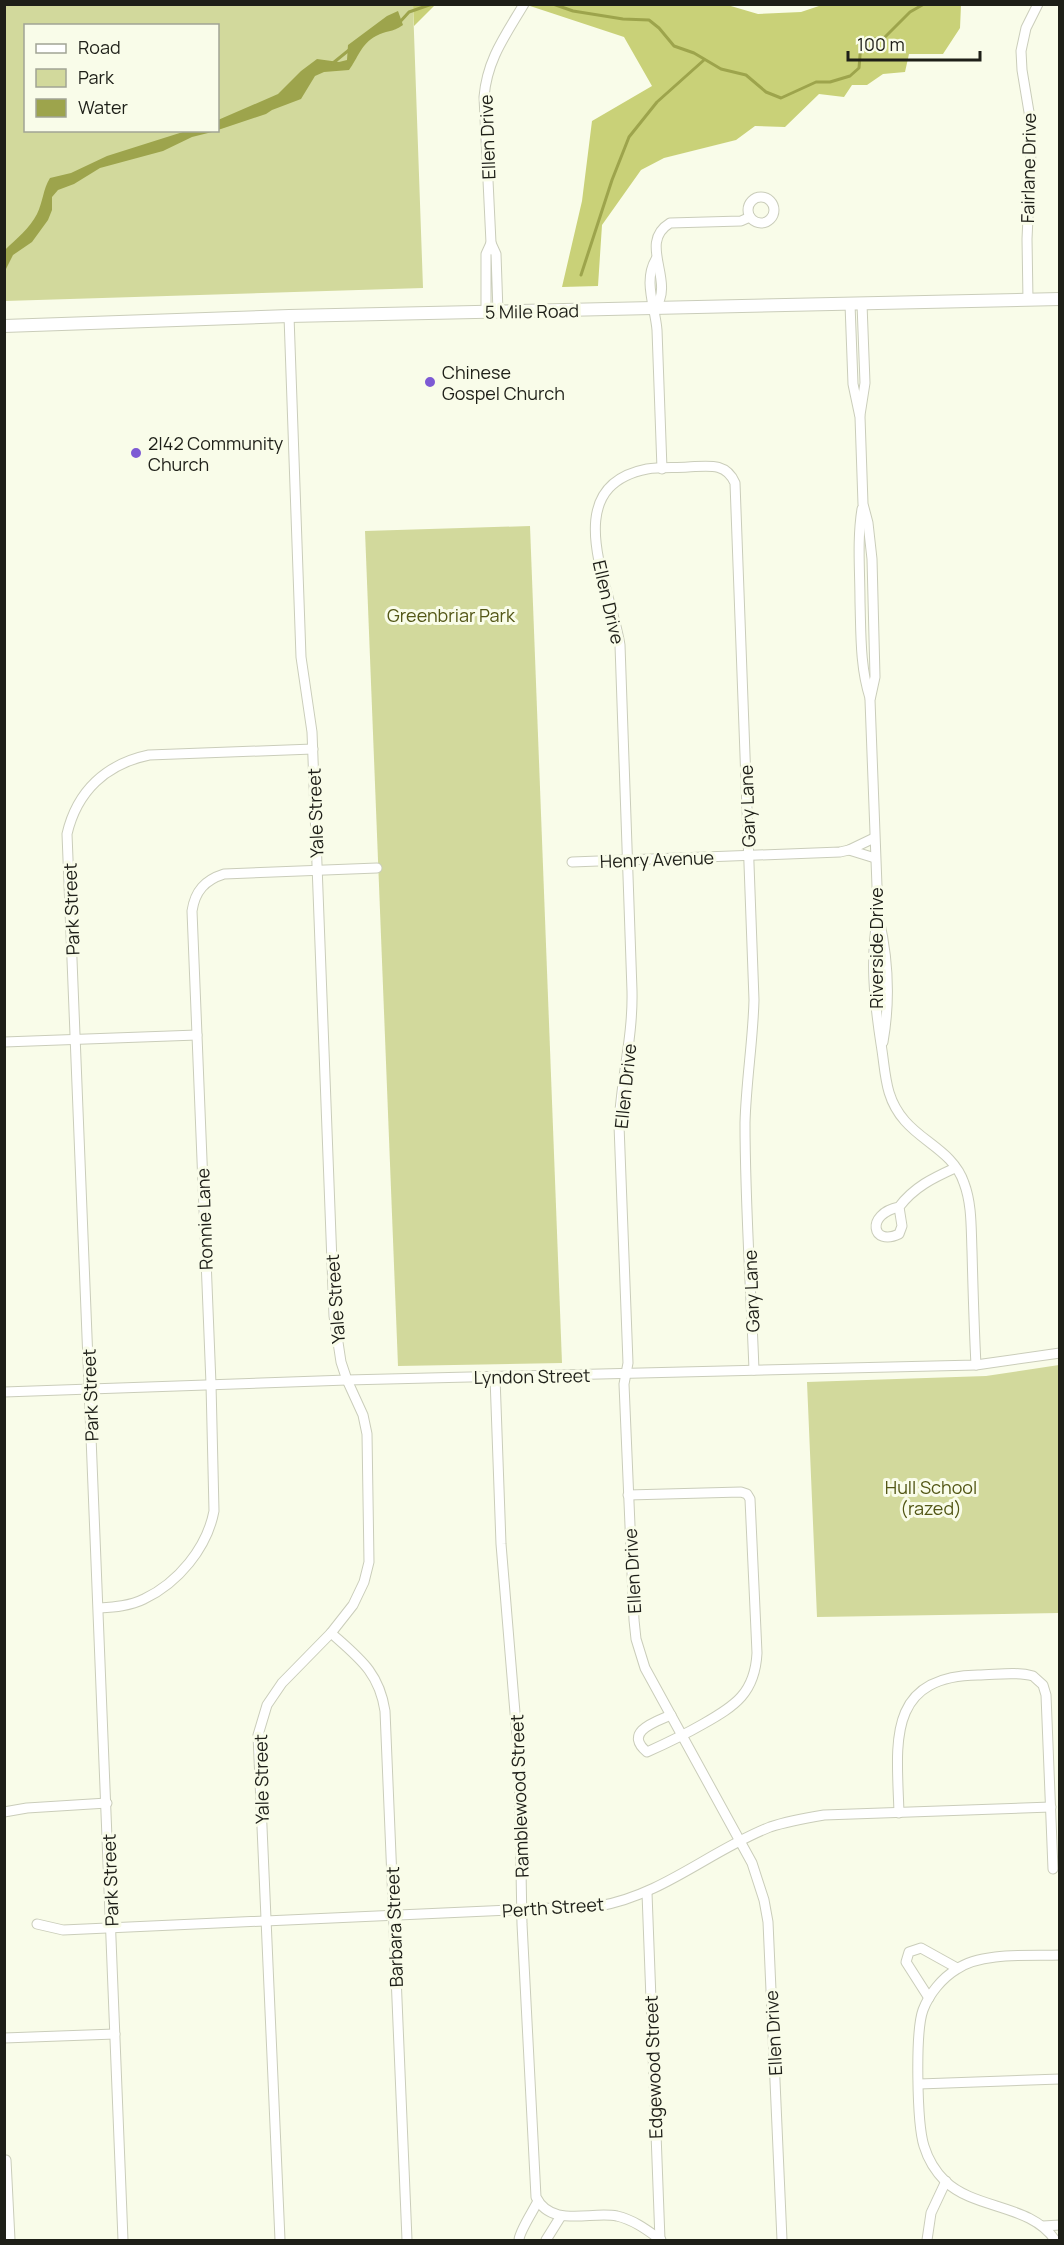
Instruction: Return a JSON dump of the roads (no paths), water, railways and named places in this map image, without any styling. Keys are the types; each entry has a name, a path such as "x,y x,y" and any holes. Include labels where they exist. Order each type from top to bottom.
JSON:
{"main road":[{"name":"5 Mile Road","path":"4,326 289,316 1059,299"}],"street":[{"name":"Fairlane Drive","path":"1028,300 1027,239 1032,130 1021,51 1026,28 1038,4"},
{"name":"Ellen Drive","path":"492,312 496,254 491,243 485,82 494,55 524,5"},
{"path":"662,469 655,308 661,301 661,270 656,259 658,234 670,223 741,221 750,217"},
{"name":"Riverside Drive","path":"856,304 865,383 860,417 863,504 872,559 875,677 870,700 878,913 872,946 876,1018 885,1080 896,1108 921,1137 945,1153 964,1182 970,1206 976,1365"},
{"name":"Yale Street","path":"280,2241 258,1748 260,1726 267,1705 282,1683 332,1633 358,1595 367,1572 370,1551 367,1434 359,1404 347,1380 337,1344 334,1316 313,749 301,657 289,316"},
{"name":"Gary Lane","path":"662,469 718,466 728,472 735,483 754,1000 745,1124 754,1370"},
{"name":"Ellen Drive","path":"662,469 648,469 619,479 601,499 596,519 598,557 620,645 633,1014 619,1125 628,1363 624,1384 636,1639 645,1668 741,1842 759,1880 768,1922 782,2241"},
{"name":"Park Street","path":"123,2241 68,834 75,810 86,791 113,767 130,760 149,755 313,749"},
{"name":"Henry Avenue","path":"572,861 840,852 874,838"},
{"name":"Henry Avenue","path":"849,850 875,858"},
{"path":"318,870 377,868"},
{"name":"Ronnie Lane","path":"99,1608 128,1605 154,1594 188,1565 205,1540 212,1520 214,1502 211,1384 192,911 195,897 208,881 224,874 318,870"},
{"path":"4,1042 197,1035"},
{"path":"899,1207 919,1186 955,1168"},
{"name":"Lyndon Street","path":"4,1392 347,1380 976,1365 1059,1353"},
{"name":"Ramblewood Street","path":"495,1377 501,1544 518,1740 522,1910 535,2191 538,2201"},
{"path":"628,1495 741,1492 747,1494 750,1499 757,1653 754,1674 747,1691 735,1705 682,1737 647,1752 641,1744 640,1733 644,1727 670,1715"},
{"name":"Barbara Street","path":"332,1633 370,1669 383,1699 407,2241"},
{"path":"899,1813 897,1740 905,1713 916,1697 932,1685 950,1677 1027,1675 1036,1678 1046,1695 1053,1869"},
{"path":"4,1812 27,1808 107,1803"},
{"name":"Perth Street","path":"37,1924 63,1930 599,1906 647,1893 769,1828 803,1818 1051,1807"},
{"name":"Edgewood Street","path":"647,1893 661,2240"},
{"path":"929,1998 906,1962 909,1952 921,1948 957,1968"},
{"path":"1059,1955 993,1958 957,1968 940,1983 929,1998 922,2013 918,2035 920,2126 923,2145 932,2164 946,2181 968,2197 1043,2226 1059,2225"},
{"path":"4,2038 115,2034"},
{"path":"919,2084 1059,2079"},
{"path":"6,2160 10,2241"},
{"path":"927,2241 931,2213 946,2181"},
{"path":"519,2241 519,2233 530,2219 538,2201 548,2212 561,2216 595,2214 617,2216 639,2224 661,2240"},
{"path":"546,2241 561,2216"},
{"path":"1043,2226 1054,2241"}],"water":[{"path":"398,11 403,25 371,39 363,47 349,70 324,72 315,76 301,99 219,130 219,120 278,94 317,59 339,62 347,60 348,45 387,16"},
{"path":"183,132 212,132 192,137 163,151 100,168 74,184 58,190 52,197 52,210 48,220 32,242 13,255 5,271 5,250 34,219 50,178 71,173 107,156"}],"waterway":[{"path":"399,23 409,12 432,4"},
{"path":"553,4 573,11 623,19 649,20 674,46 694,53 721,69 746,75 766,92 781,98 816,82 830,82 850,76 859,68 863,40 884,38 910,12 924,4"},
{"path":"333,63 349,50"},
{"path":"581,275 612,180 629,137 657,102 704,60"}],"place":[{"name":"Chinese Gospel Church","path":"430,382"},
{"name":"2|42 Community Church","path":"136,453"}],"park label":[{"name":"Greenbriar Park","path":"451,615"},
{"name":"Hull School (razed)","path":"931,1497"}]}
